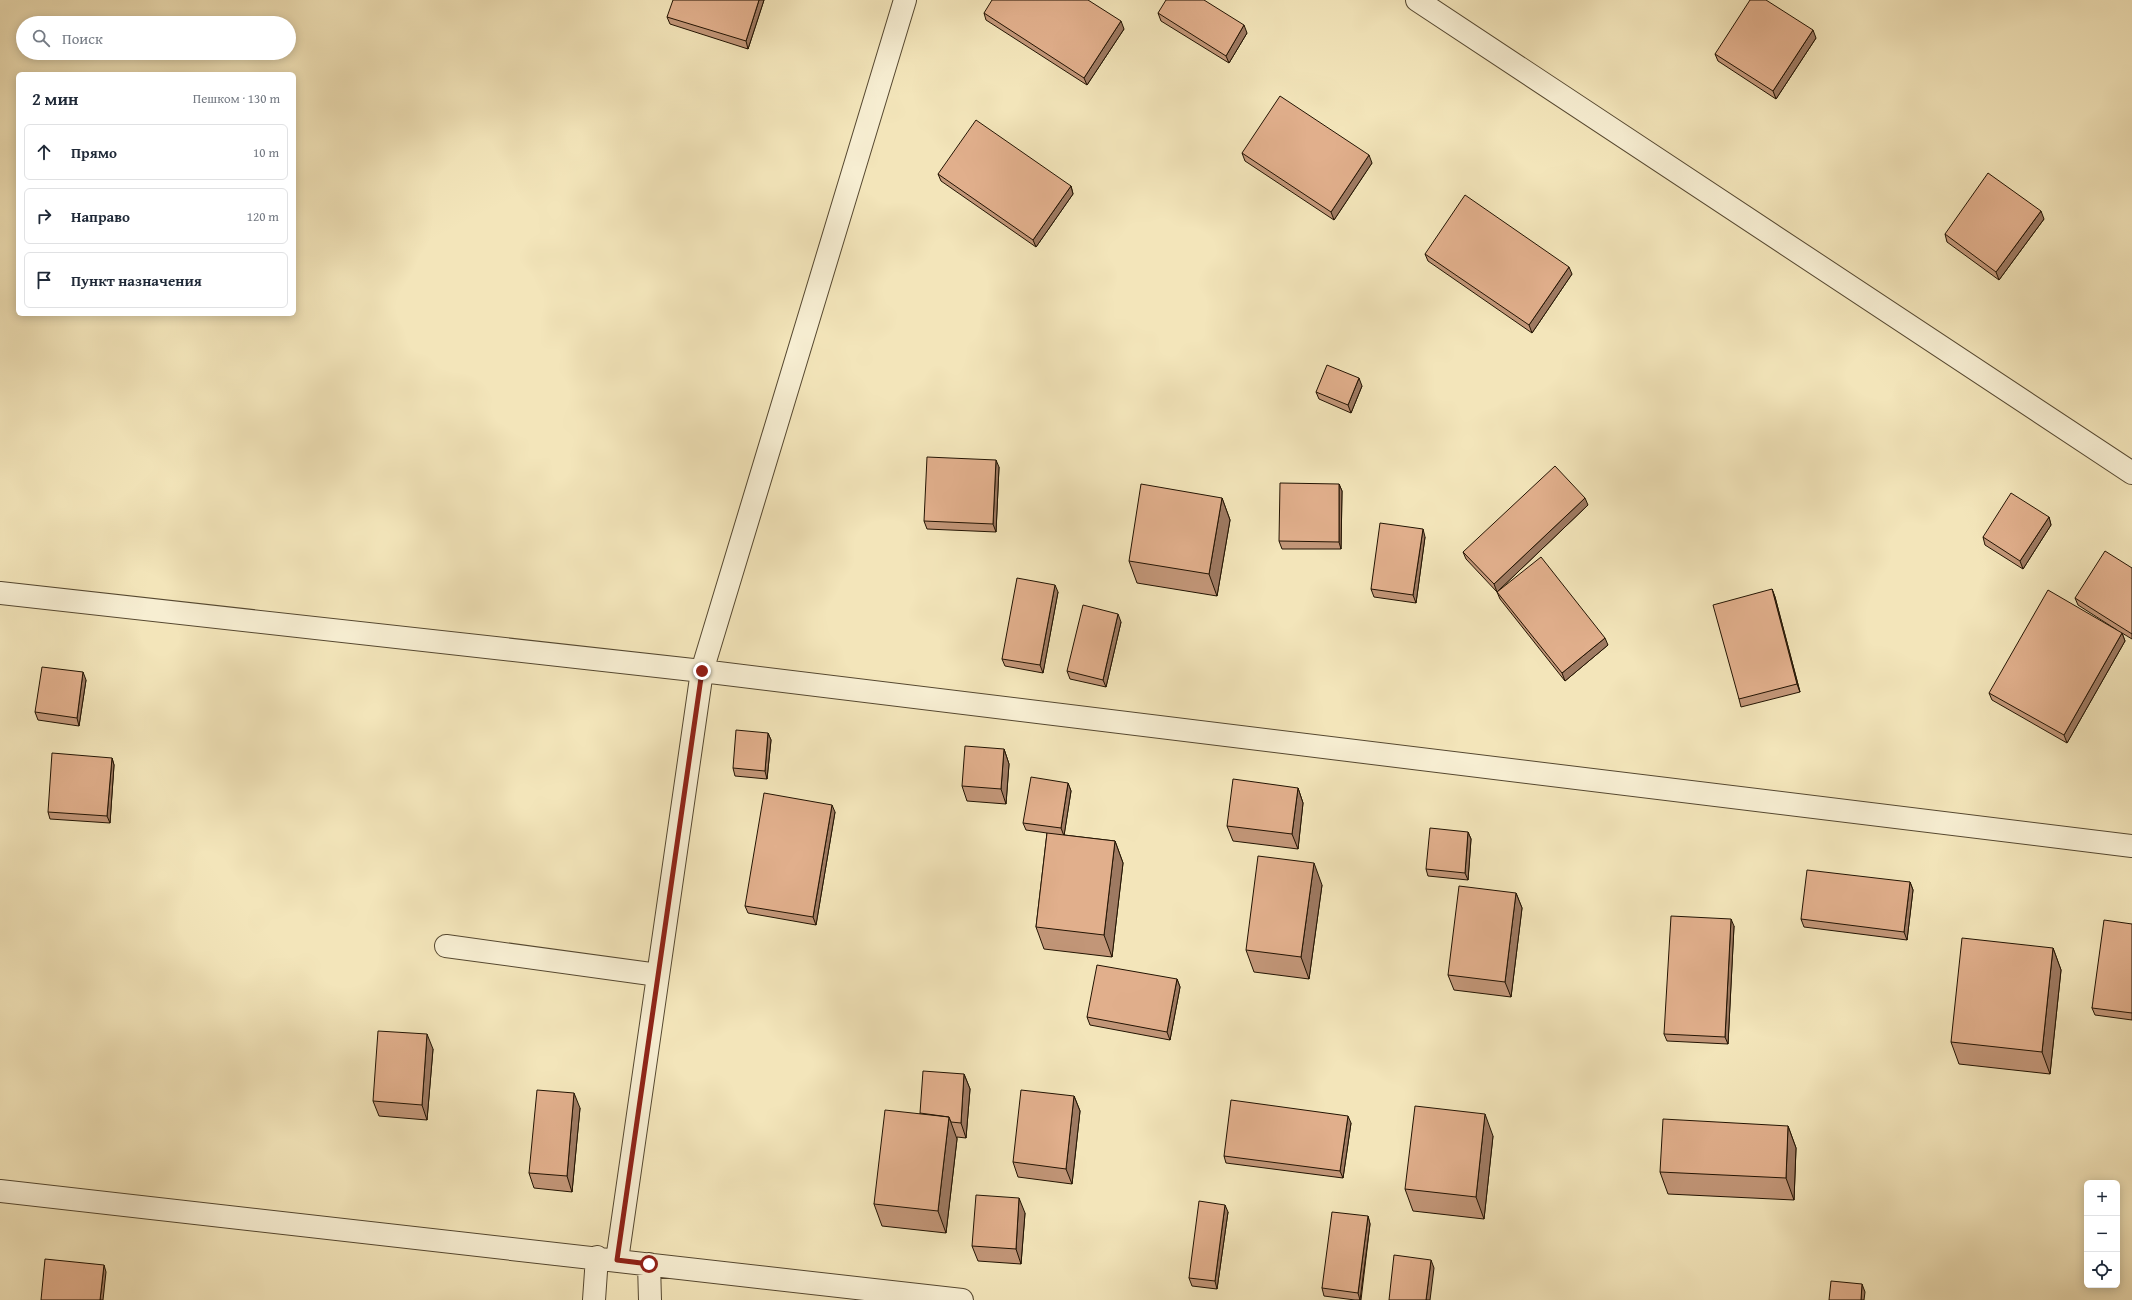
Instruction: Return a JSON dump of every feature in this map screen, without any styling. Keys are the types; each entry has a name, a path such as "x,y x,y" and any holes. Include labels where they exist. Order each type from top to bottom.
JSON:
{"street":[{"path":"594,1300 607,1259 658,975 702,671 905,0"},
{"path":"1416,0 2132,473"},
{"path":"0,593 702,671 2132,846"},
{"path":"446,946 658,975"},
{"path":"0,1191 962,1300"},
{"path":"649,1264 650,1300"}],"building":[{"path":"673,0 759,0 746,41 667,17"},
{"path":"992,0 1088,0 1121,21 1084,78 984,13"},
{"path":"1166,0 1204,0 1244,25 1226,56 1158,13"},
{"path":"1750,0 1766,0 1813,30 1773,91 1715,54"},
{"path":"1280,96 1369,155 1331,212 1242,153"},
{"path":"976,120 1071,186 1033,240 938,174"},
{"path":"1988,173 2041,211 1996,272 1945,234"},
{"path":"1465,195 1569,267 1529,325 1425,254"},
{"path":"1327,365 1359,378 1348,405 1316,392"},
{"path":"927,457 996,460 993,524 924,521"},
{"path":"1555,466 1585,498 1494,584 1463,552"},
{"path":"1280,483 1339,484 1339,542 1279,541"},
{"path":"1141,484 1222,498 1209,574 1129,561"},
{"path":"2011,493 2049,517 2020,561 1983,537"},
{"path":"1380,523 1423,529 1413,595 1371,589"},
{"path":"2105,551 2132,568 2132,634 2075,598"},
{"path":"1541,557 1605,638 1562,673 1497,592"},
{"path":"1017,578 1055,585 1040,665 1002,659"},
{"path":"1772,589 1797,684 1739,699 1713,605"},
{"path":"2048,590 2122,633 2064,735 1989,693"},
{"path":"1083,605 1118,614 1103,680 1067,671"},
{"path":"42,667 83,672 77,718 35,712"},
{"path":"736,730 768,733 765,771 733,768"},
{"path":"965,746 1004,749 1001,789 962,786"},
{"path":"52,753 112,758 107,816 48,812"},
{"path":"1031,777 1068,783 1061,828 1023,823"},
{"path":"1233,779 1298,788 1292,834 1227,826"},
{"path":"764,793 832,805 813,917 745,906"},
{"path":"1430,828 1468,832 1465,873 1426,869"},
{"path":"1047,833 1115,841 1104,935 1036,927"},
{"path":"1258,856 1314,863 1301,957 1246,950"},
{"path":"1807,870 1910,882 1904,932 1801,919"},
{"path":"1459,886 1516,893 1505,982 1448,975"},
{"path":"1671,916 1731,919 1725,1037 1664,1034"},
{"path":"2104,920 2132,924 2132,1013 2092,1008"},
{"path":"1962,938 2053,948 2042,1052 1951,1042"},
{"path":"1097,965 1177,979 1167,1032 1087,1017"},
{"path":"378,1031 427,1034 422,1105 373,1101"},
{"path":"923,1071 964,1074 961,1123 951,1122 949,1117 920,1113"},
{"path":"537,1090 574,1093 567,1176 529,1173"},
{"path":"1021,1090 1074,1096 1066,1169 1013,1162"},
{"path":"1231,1100 1348,1116 1340,1171 1224,1156"},
{"path":"1415,1106 1485,1114 1476,1197 1405,1189"},
{"path":"885,1110 949,1117 938,1211 874,1204"},
{"path":"1663,1119 1788,1126 1786,1178 1660,1172"},
{"path":"976,1195 1019,1198 1016,1249 972,1246"},
{"path":"1199,1201 1225,1205 1215,1281 1189,1278"},
{"path":"1332,1212 1368,1216 1358,1293 1322,1288"},
{"path":"1394,1255 1431,1260 1426,1300 1389,1300"},
{"path":"45,1259 104,1265 100,1300 41,1300"},
{"path":"1831,1281 1862,1284 1861,1300 1829,1300"}],"route":[{"path":"649,1264 617,1260 702,671"}]}
